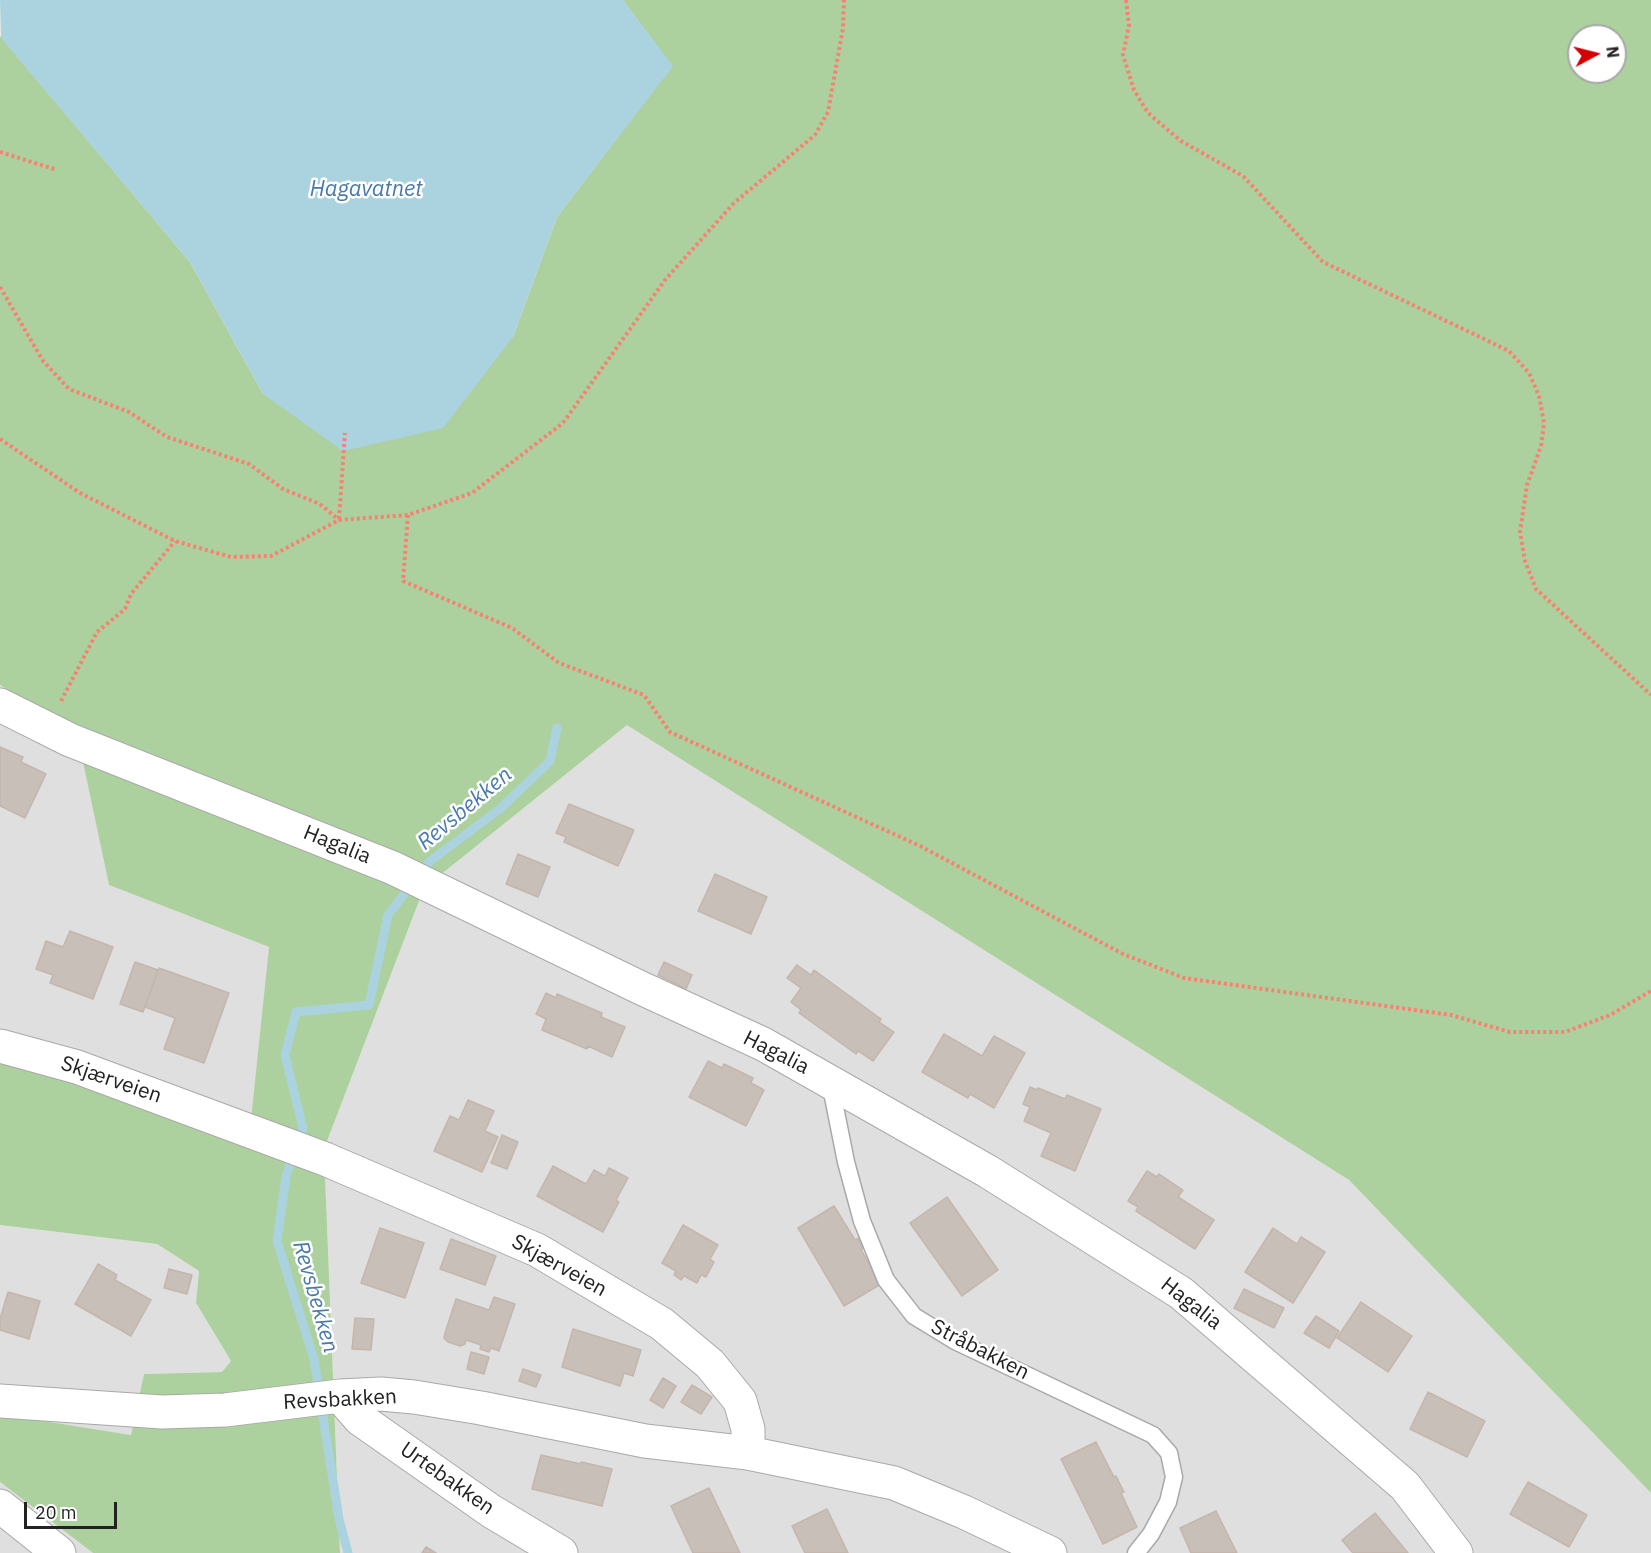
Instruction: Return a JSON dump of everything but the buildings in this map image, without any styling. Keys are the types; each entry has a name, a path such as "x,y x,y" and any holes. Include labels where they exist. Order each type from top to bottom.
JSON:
{"street":[{"name":"Hagalia","path":"0,705 70,740 393,868 641,988 763,1044 987,1171 1181,1293 1405,1486 1456,1553"},
{"name":"Skjærveien","path":"0,1046 76,1067 325,1159 537,1250 662,1324 710,1364 740,1401 748,1429 748,1454"},
{"name":"Revsbakken","path":"0,1401 162,1412 225,1410 340,1396 381,1394 481,1408 645,1441 748,1454"},
{"name":"Urtebakken","path":"340,1396 360,1419 491,1511 561,1553"},
{"path":"748,1454 894,1483 964,1512 1050,1553"},
{"path":"0,1506 59,1553"}],"lane":[{"name":"Stråbakken","path":"830,1081 846,1162 862,1221 886,1280 914,1316 956,1341 1153,1435 1169,1453 1174,1477 1168,1502 1151,1534 1136,1553"}],"path":[{"path":"0,439 80,493 175,541 231,557 271,556 339,520 408,515 472,494 563,423 665,280 734,203 815,135 828,112 843,28 844,0"},
{"path":"1126,0 1129,25 1123,55 1134,90 1148,113 1181,141 1243,176 1323,262 1509,351 1529,373 1539,396 1544,423 1541,446 1527,485 1520,532 1525,561 1536,589 1651,695"},
{"path":"0,152 57,170"},
{"path":"0,287 43,361 69,389 129,412 167,437 249,464 283,489 320,504 339,520"},
{"path":"339,520 345,433"},
{"path":"408,515 403,580 512,627 559,663 644,695 670,732 920,846 1123,954 1184,978 1451,1015 1510,1032 1565,1032 1610,1015 1651,991"},
{"path":"47,728 97,632 125,609 131,594 175,541"}],"shaded area":[{"path":"0,685 77,734 109,885 269,947 252,1120 0,1038"},
{"path":"627,724 1349,1180 1651,1493 1651,1553 340,1553 324,1149 424,888"},
{"path":"0,1225 157,1244 199,1271 196,1303 231,1361 223,1372 144,1374 131,1435 0,1414"},
{"path":"0,1482 93,1553 0,1553"}],"green space":[{"path":"623,0 1651,0 1651,1493 1349,1180 627,725 424,888 324,1149 340,1553 93,1553 0,1482 0,1414 131,1435 144,1374 222,1372 231,1361 196,1303 199,1271 157,1244 0,1225 0,1038 251,1120 269,947 109,885 77,734 0,685 0,36 190,262 263,394 513,337 557,217 672,66"}],"water":[{"name":"Hagavatnet","path":"0,0 623,0 673,66 557,217 513,337 443,428 343,451 263,394 190,262 1,38"}],"waterway":[{"name":"Revsbekken","path":"348,1553 339,1519 314,1359 277,1241 286,1176 303,1128 285,1055 296,1012 369,1005 388,915 429,862 501,808 550,761 557,728"}]}
